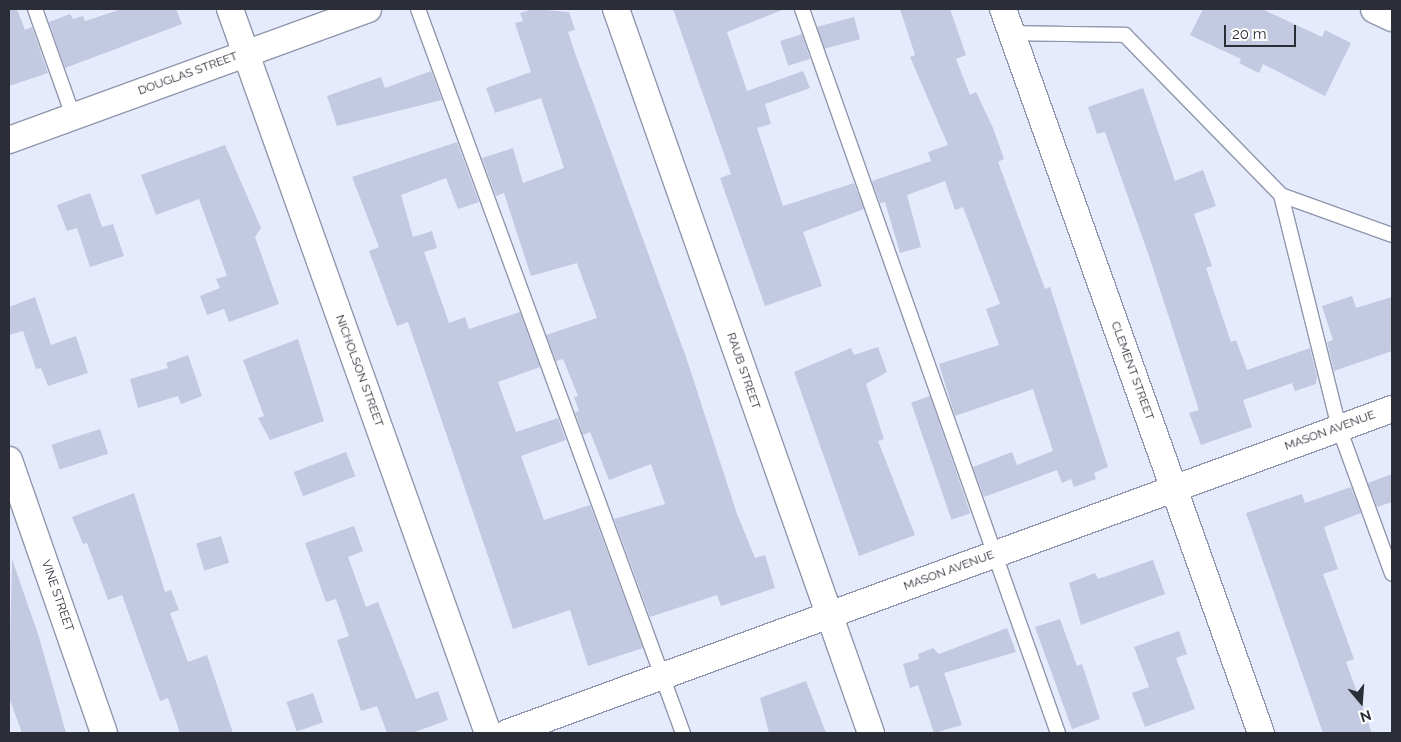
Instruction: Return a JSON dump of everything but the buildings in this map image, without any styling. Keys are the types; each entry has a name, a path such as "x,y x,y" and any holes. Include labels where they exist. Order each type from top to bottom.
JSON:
{"main road":[{"path":"1375,9 1392,17"}],"street":[{"name":"NICHOLSON STREET","path":"230,9 488,733"},
{"name":"DOUGLAS STREET","path":"9,140 368,9"},
{"name":"RAUB STREET","path":"616,9 871,733"},
{"name":"CLEMENT STREET","path":"1003,9 1261,733"},
{"name":"MASON AVENUE","path":"507,733 1392,409"},
{"name":"VINE STREET","path":"9,460 104,733"}],"lane":[{"path":"35,9 73,116"},
{"path":"418,9 683,733"},
{"path":"802,9 1058,733"},
{"path":"1011,33 1125,36 1280,194 1392,235"},
{"path":"1280,194 1339,428 1392,574"}]}
